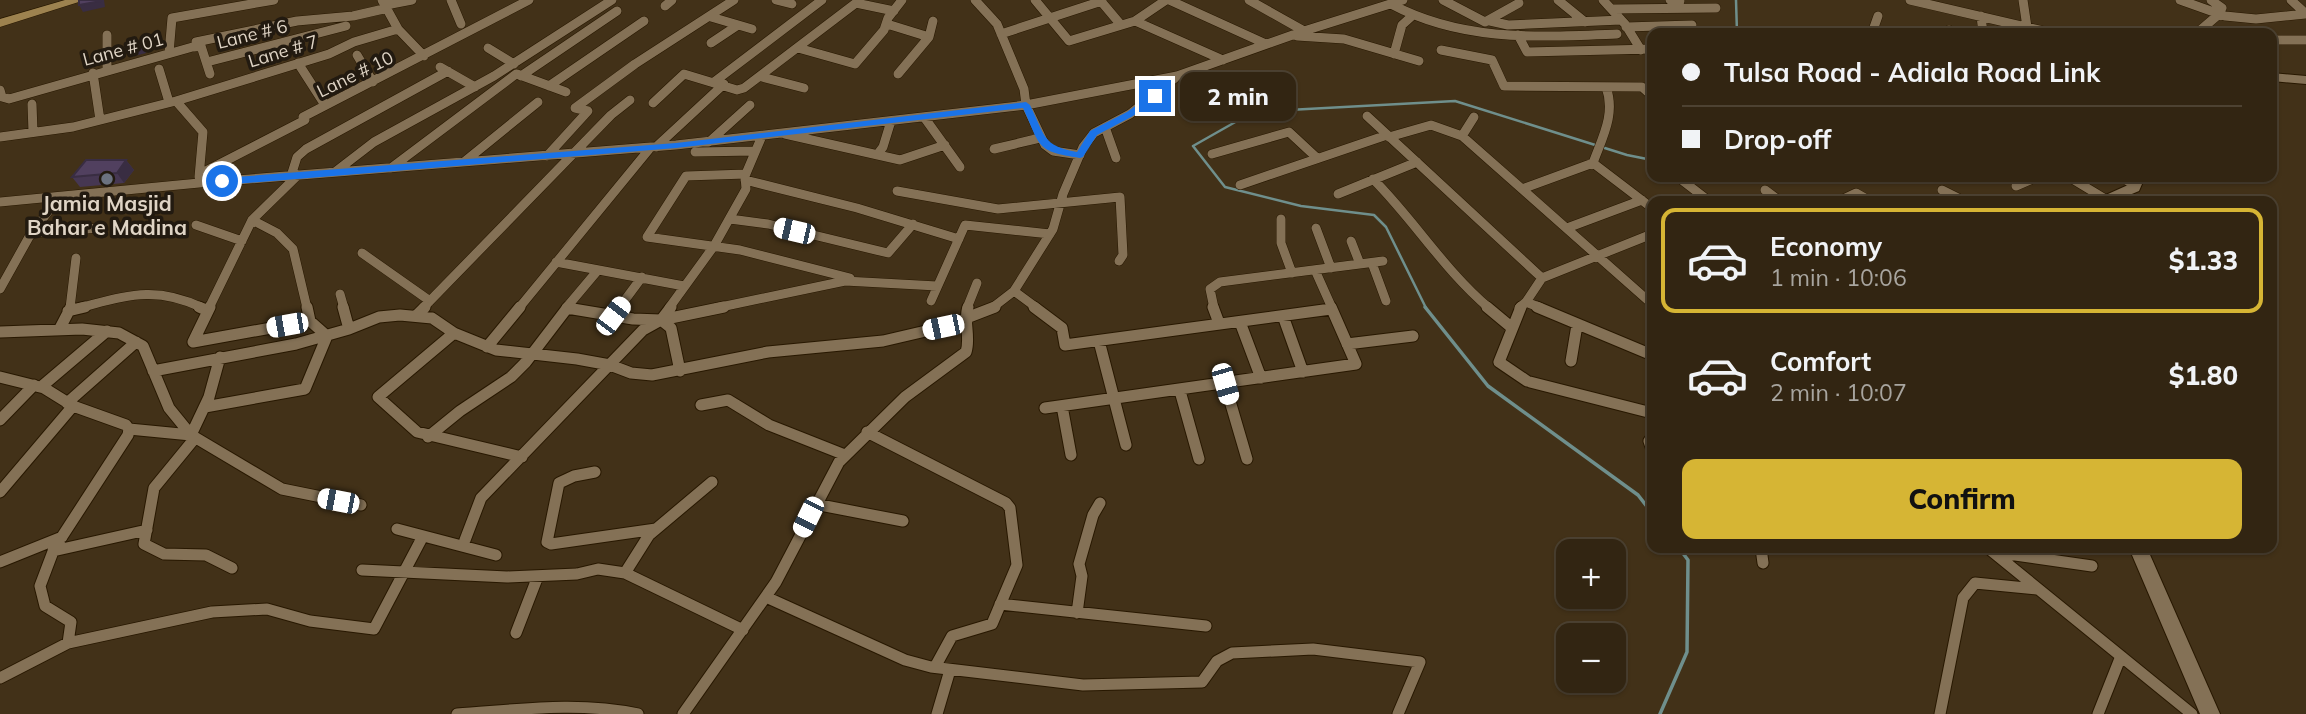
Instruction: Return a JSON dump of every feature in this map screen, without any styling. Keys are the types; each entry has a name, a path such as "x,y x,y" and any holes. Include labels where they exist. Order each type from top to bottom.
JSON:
{"main road":[{"path":"0,17 60,0"},
{"path":"0,23 79,0"},
{"path":"2277,77 2306,80"},
{"path":"2113,196 2135,182"},
{"path":"2140,553 2210,714"}],"street":[{"path":"169,53 172,18 226,4 274,0"},
{"path":"412,0 385,4 398,29 424,56"},
{"path":"451,0 461,24"},
{"name":"Lane # 10","path":"199,179 305,120 303,117 529,0"},
{"path":"335,172 374,142 504,70 612,0"},
{"path":"547,156 588,111 575,108 635,64 734,0"},
{"path":"776,0 792,4"},
{"path":"714,82 822,0"},
{"path":"798,48 855,64 887,24 901,0"},
{"path":"975,0 996,24 1001,34 1024,89 1026,105 1040,138 1053,151 1080,155"},
{"path":"1035,0 1069,41 1135,21 1167,0 1266,44"},
{"path":"1249,0 1304,31"},
{"path":"0,202 199,179 294,176 709,142 1026,105 1177,76 1304,31 1403,0"},
{"path":"1443,0 1482,21 1508,25 1585,22 1692,25"},
{"path":"1558,0 1585,22"},
{"path":"1603,0 1614,9 1641,50"},
{"path":"1670,0 1680,1"},
{"path":"1910,0 2031,28"},
{"path":"1973,0 1981,28"},
{"path":"2022,0 2027,27"},
{"path":"2180,0 2218,15 2256,19 2306,14"},
{"path":"2216,2 2232,0"},
{"path":"2291,0 2306,14"},
{"path":"1001,34 1101,1 1121,25"},
{"path":"2204,28 2222,8 2216,2"},
{"path":"1490,21 1519,3"},
{"name":"Lane # 01","path":"0,90 2,97 9,99 107,69 194,47 196,41 298,21 353,16 385,4"},
{"path":"653,103 684,74 737,90 762,77 856,4 894,11"},
{"path":"1391,4 1412,16 1488,36 1617,34"},
{"path":"1614,9 1717,8"},
{"path":"391,168 519,75 617,11"},
{"path":"1394,54 1402,25 1412,16"},
{"path":"1874,28 1878,16"},
{"path":"710,17 752,29"},
{"path":"549,86 644,20"},
{"path":"898,74 929,37 933,21"},
{"path":"1135,21 1223,60"},
{"path":"887,24 929,37"},
{"path":"711,43 738,25"},
{"name":"Lane # 6","path":"207,62 346,26"},
{"name":"Lane # 7","path":"0,137 73,127 172,101 326,55 354,42 398,29"},
{"path":"312,35 326,55"},
{"path":"1518,35 1527,52 1647,49"},
{"path":"107,36 107,69"},
{"path":"1290,36 1344,39 1419,61"},
{"path":"1480,59 1488,36"},
{"path":"2277,40 2306,40"},
{"path":"194,47 201,46 210,74"},
{"path":"488,48 514,64"},
{"path":"1441,50 1493,61 1504,86 1642,87 1647,92"},
{"path":"357,55 373,82"},
{"path":"298,63 325,106"},
{"path":"159,69 172,101 203,132 199,179"},
{"path":"310,321 193,342 253,220 294,176 297,157 306,149 444,69 475,87"},
{"path":"504,70 566,92"},
{"path":"93,73 100,120"},
{"path":"153,371 327,336 379,317 432,318 454,333 487,347 610,365 631,373 652,375 768,352 883,341 966,320 993,308 1014,291 1050,234 1080,155 1094,133 1130,114 1177,76"},
{"path":"762,77 804,88"},
{"path":"487,347 654,147 724,85"},
{"path":"1522,189 1593,161 1612,110 1613,99 1606,87"},
{"path":"416,316 611,115 630,100"},
{"path":"464,162 538,102"},
{"path":"32,104 33,132"},
{"path":"709,142 750,105"},
{"path":"1367,116 1542,278"},
{"path":"924,117 960,167"},
{"path":"1462,136 1475,117"},
{"path":"877,155 883,147 891,121"},
{"path":"1240,184 1388,136 1431,125 1462,136 1647,299"},
{"path":"1105,127 1116,158"},
{"path":"1212,154 1289,132 1317,158"},
{"path":"784,133 906,160 944,145"},
{"path":"661,320 730,219 746,189 746,177 762,135"},
{"path":"994,149 1040,138"},
{"path":"695,152 755,151"},
{"path":"1593,161 1647,204"},
{"path":"1338,194 1417,162"},
{"path":"937,286 860,281 714,246 647,237 686,176 746,177 959,239"},
{"path":"1373,179 1395,201 1465,288 1511,327"},
{"path":"1684,182 1702,196"},
{"path":"2016,186 2025,182"},
{"path":"2076,182 2098,196"},
{"path":"1765,190 1773,196"},
{"path":"1942,190 1954,196"},
{"path":"897,191 998,209 1121,197 1120,245 1123,255 1119,261"},
{"path":"0,289 33,233 59,197"},
{"path":"1567,228 1642,200"},
{"path":"730,219 768,225 888,253 913,224"},
{"path":"1281,219 1281,243 1292,273"},
{"path":"253,220 277,233 293,249 310,321 327,336"},
{"path":"196,225 242,241"},
{"path":"931,301 965,225 1050,234"},
{"path":"33,233 99,228"},
{"path":"1316,228 1331,268"},
{"path":"1647,239 1542,278 1518,309 1499,362 1528,381 1647,412"},
{"path":"1351,241 1386,301"},
{"path":"362,253 430,301"},
{"path":"59,330 68,311 76,258"},
{"path":"1219,323 1210,299 1210,289 1214,285 1383,261"},
{"path":"556,262 684,286"},
{"path":"428,437 460,411 511,377 598,270"},
{"path":"1045,408 1181,391 1356,364 1315,270"},
{"path":"613,316 642,277"},
{"path":"466,540 481,499 643,330 661,320 816,286 860,281"},
{"path":"683,714 766,597 845,455 905,397 966,352 969,342 966,312 977,283"},
{"path":"1014,291 1062,328 1065,345 1331,309"},
{"path":"68,311 137,293 156,293 173,294 208,311"},
{"path":"340,294 349,329"},
{"path":"1526,302 1647,353"},
{"path":"567,307 613,316 661,320 671,328 680,371"},
{"path":"1283,316 1303,372"},
{"path":"1240,322 1261,378"},
{"path":"1571,361 1577,325"},
{"path":"0,332 59,330 119,333 143,346 169,408 193,437 282,489 361,505"},
{"path":"0,420 37,386 107,331"},
{"path":"454,333 378,397 416,432 428,437 523,457"},
{"path":"205,407 305,389 327,336"},
{"path":"1348,344 1413,336"},
{"path":"1099,341 1126,445"},
{"path":"0,492 70,404 136,342"},
{"path":"220,358 193,437 154,488 144,544 151,552 178,556 200,553 215,556 232,568"},
{"path":"0,377 37,386 70,404 126,425 129,429 193,437"},
{"path":"1225,384 1247,459"},
{"path":"1181,391 1199,459"},
{"path":"701,405 728,400 779,429 845,455"},
{"path":"1062,406 1071,455"},
{"path":"68,643 71,622 45,606 40,586 53,551 128,435 129,429"},
{"path":"867,432 1006,503 1010,508 1017,565 992,624 952,636 935,667"},
{"path":"595,472 574,476 559,483 547,542 551,544 656,529"},
{"path":"625,573 649,535 712,482"},
{"path":"1077,613 1082,576 1079,564 1093,515 1100,503"},
{"path":"816,504 903,522"},
{"path":"397,529 422,537 475,547 496,555"},
{"path":"53,551 146,530"},
{"path":"0,562 62,537"},
{"path":"0,678 68,643 212,612 267,609 310,621 374,629 422,537"},
{"path":"1762,553 1763,563"},
{"path":"1994,553 2192,714"},
{"path":"2009,553 2092,566"},
{"path":"362,570 507,577 577,574 598,569 625,573 743,630"},
{"path":"516,633 538,576"},
{"path":"1940,714 1963,598 1975,583 2038,589"},
{"path":"766,597 905,660 950,670 1083,685 1202,682 1220,656 1232,653 1313,649 1370,654 1420,663 1398,714"},
{"path":"1000,604 1206,626"},
{"path":"2098,714 2121,656"},
{"path":"937,714 950,670"},
{"path":"457,714 608,708 638,714"}],"building":[{"path":"79,0 101,0 101,1 79,5"},
{"path":"142,41 142,46 130,50 129,44"},
{"path":"86,160 126,160 117,173 72,177"}],"waterway":[{"path":"1736,0 1737,28"},
{"path":"1426,308 1386,227 1374,215 1301,206 1225,187 1193,146 1253,112 1455,101 1647,159"},
{"path":"1425,307 1488,386 1638,495 1647,507"},
{"path":"1660,714 1687,652 1688,560 1683,553"}],"place":[{"name":"Jamia Masjid Bahar e Madina","path":"107,179"}],"route":[{"path":"222,181 676,145 1026,105 1045,145 1053,151 1080,155 1094,133 1130,114 1155,96"}]}
